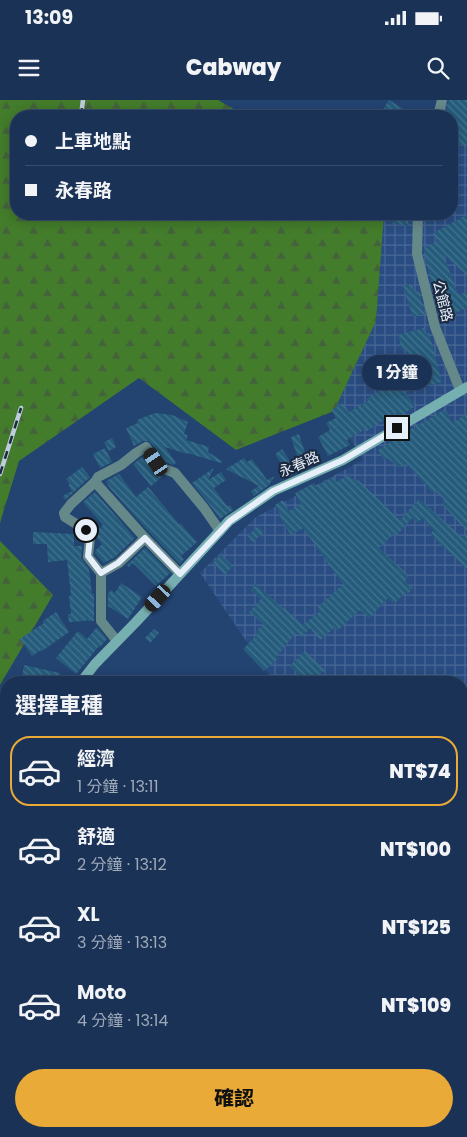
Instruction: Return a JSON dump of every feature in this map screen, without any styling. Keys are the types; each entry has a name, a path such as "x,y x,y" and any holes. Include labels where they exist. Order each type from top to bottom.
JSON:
{"street":[{"name":"公館路","path":"418,220 417,254 435,327 464,388"},
{"name":"永春路","path":"86,676 230,521 273,491 343,460 464,388"},
{"path":"118,641 101,621 101,573 88,556 90,537 86,530 65,517 64,513 71,504 98,477 121,465 146,447 162,468 175,473 220,531"},
{"path":"95,482 180,574"},
{"path":"101,573 118,563 145,538"}],"shaded area":[{"path":"439,100 467,100 467,676 270,676 200,573 256,517 363,460 334,411 376,321 384,220 458,220 458,110 435,110"}],"green space":[{"path":"0,100 218,100 236,110 10,110 10,220 384,220 376,321 334,411 236,450 139,378 19,461 0,523"},
{"path":"0,541 53,595 5,676 0,676"}],"building":[{"path":"389,100 405,110 383,110"},
{"path":"449,100 467,100 467,146 458,145 458,110 446,110"},
{"path":"467,215 467,275 444,255 458,295 467,292 467,308 441,318 424,249 437,241 433,233"},
{"path":"394,220 409,220 408,226 393,224"},
{"path":"412,284 414,292 419,291 425,314 413,317 403,286"},
{"path":"424,328 425,334 429,333 442,382 418,388 406,349 402,350 398,335"},
{"path":"384,376 390,385 397,381 415,406 400,417 397,412 367,431 365,429 347,440 350,445 328,456 318,437 330,430 326,423 336,418 331,410 343,403 349,412 368,401 367,399 383,388 378,381"},
{"path":"445,409 453,423 467,413 467,531 442,504 445,501 435,490 433,493 407,464 400,468 387,458 384,460 378,450 426,420 427,422 427,420"},
{"path":"155,413 172,415 188,422 184,434 188,435 186,440 209,447 208,452 222,461 221,463 165,447 176,463 173,465 166,462 149,441 143,441 134,446 126,428 138,423 137,420"},
{"path":"299,434 308,462 300,465 291,437"},
{"path":"112,438 116,447 109,451 104,442"},
{"path":"105,448 112,462 100,468 93,454"},
{"path":"282,449 296,470 289,475 275,454"},
{"path":"144,456 157,472 163,476 151,486 133,464"},
{"path":"244,458 247,462 252,459 267,480 275,476 268,486 254,496 251,491 259,486 226,469"},
{"path":"82,467 90,477 65,500 63,496 72,491 66,479"},
{"path":"214,468 208,480 221,472 226,480 214,488 227,506 230,505 233,510 220,519 192,483"},
{"path":"119,474 136,497 148,487 197,542 181,556 184,559 180,564 109,487 106,481"},
{"path":"349,475 355,481 358,480 400,520 419,499 462,537 467,532 467,569 430,534 434,530 422,518 418,523 412,518 396,536 394,534 379,548 409,576 404,581 413,588 408,594 406,592 394,604 388,598 369,618 360,610 337,631 335,627 320,640 310,628 302,637 297,632 276,657 278,659 264,671 243,649 258,634 256,632 263,624 249,612 261,599 251,590 255,584 303,625 320,611 317,608 343,584 303,528 291,535 275,505 283,500 289,511 301,504 295,493 314,483 316,486 333,477 336,482"},
{"path":"95,492 135,538 115,557 104,563 95,553 102,544 95,532 103,525 83,502"},
{"path":"258,526 264,532 253,542 248,536"},
{"path":"33,532 74,534 74,546 82,546 81,557 89,569 92,594 94,594 94,621 69,622 68,614 71,614 69,596 71,595 67,560 48,562 47,544 33,544"},
{"path":"145,548 170,573 156,586 133,563 129,567 127,565"},
{"path":"221,554 233,566 225,575 213,563"},
{"path":"121,583 142,597 128,619 108,606 108,594 111,590 115,593"},
{"path":"56,612 69,632 32,656 20,639 44,623 43,621"},
{"path":"97,627 107,639 76,674 56,658 78,631 87,639"},
{"path":"154,629 159,633 150,643 145,638"},
{"path":"305,651 325,670 318,676 300,676 290,666"},
{"path":"24,665 60,673 59,676 22,676"}],"railway":[{"path":"82,110 83,100"},
{"path":"0,474 21,408"}],"route":[{"path":"86,530 90,537 88,556 101,573 118,563 145,538 180,574 230,521 273,491 343,460 397,428"}]}
